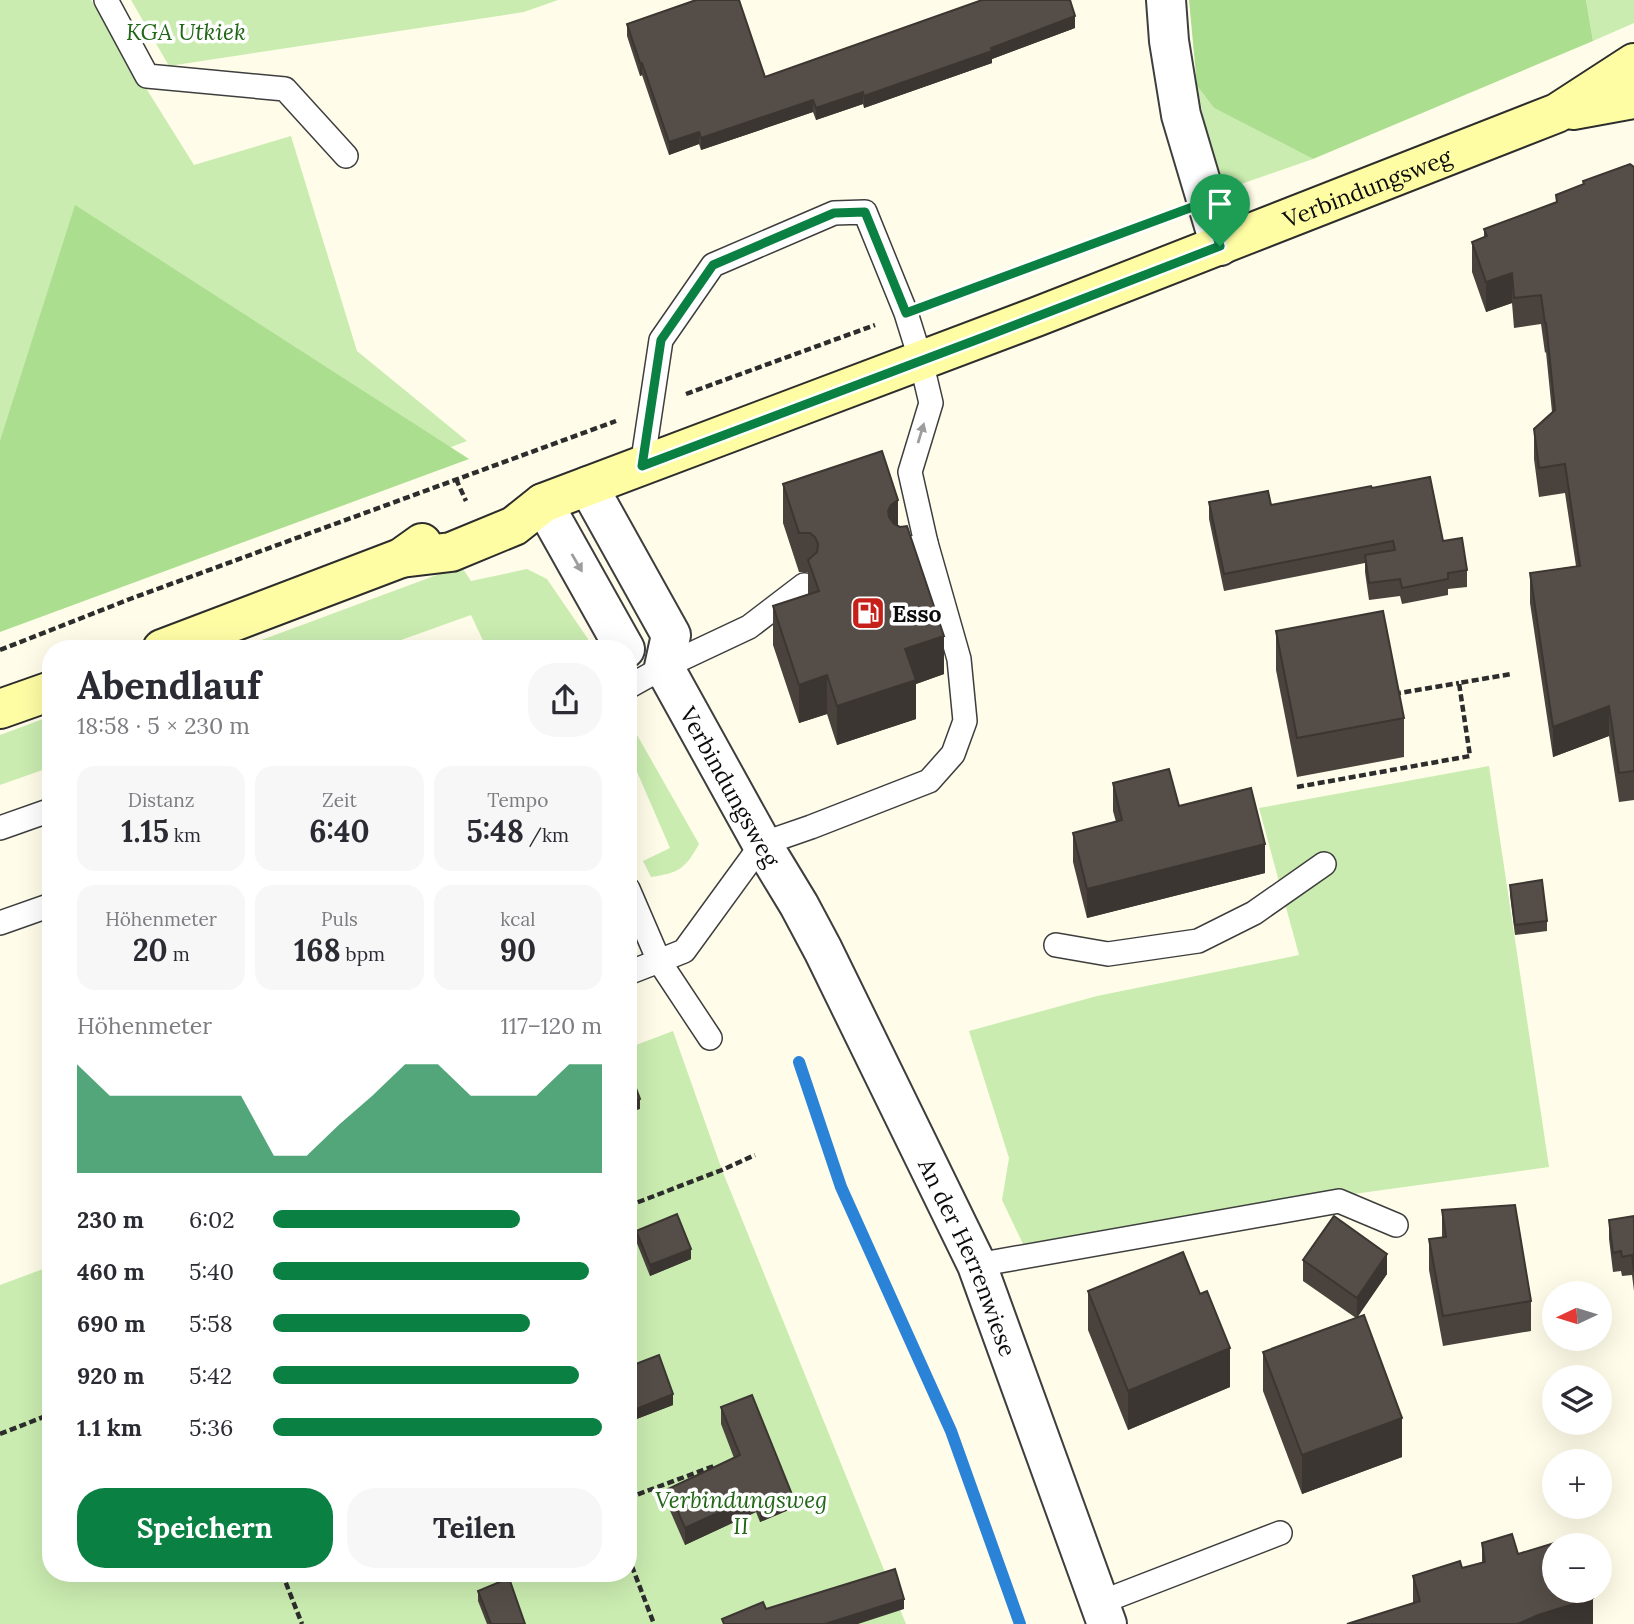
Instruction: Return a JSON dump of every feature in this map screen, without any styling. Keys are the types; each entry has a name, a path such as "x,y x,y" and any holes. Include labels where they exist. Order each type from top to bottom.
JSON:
{"main road":[{"name":"Verbindungsweg","path":"1557,113 1634,63"},
{"name":"Verbindungsweg","path":"186,640 401,558 451,552 514,526 543,503 1220,246 1557,113 1634,99"},
{"path":"0,709 42,694"}],"street":[{"path":"1166,0 1169,41 1181,114 1220,246"},
{"path":"588,486 671,635 664,667 637,658"},
{"path":"543,503 620,640"},
{"name":"Verbindungsweg","path":"664,667 799,905"},
{"name":"An der Herrenwiese","path":"799,905 978,1265 1103,1614"}],"lane":[{"path":"106,0 147,76 285,89 346,156"},
{"path":"637,970 684,951 762,844 929,781 953,754 965,721 960,659 926,543 910,472 931,403 906,313 865,212 834,213 713,265 661,340 642,466"},
{"path":"902,552 926,543"},
{"path":"637,682 749,627 804,585"},
{"path":"0,828 42,813"},
{"path":"1056,945 1108,954 1198,941 1254,913 1324,864"},
{"path":"0,923 42,908"},
{"path":"637,910 659,961 710,1038"},
{"path":"978,1265 1339,1201 1396,1225"},
{"path":"1103,1614 1280,1533"}],"path":[{"path":"0,650 130,599 1206,202"},
{"path":"1392,695 1511,674"},
{"path":"1297,787 1470,756 1459,683"},
{"path":"637,1203 755,1155"},
{"path":"0,1433 42,1417"},
{"path":"637,1495 714,1466"},
{"path":"637,1580 654,1624"},
{"path":"286,1582 302,1624"}],"green space":[{"path":"0,0 91,0 194,165 291,136 357,351 467,441 0,617"},
{"name":"KGA Utkiek","path":"131,0 558,0 524,12 169,66"},
{"path":"1189,0 1586,0 1593,41 1313,159 1214,108 1197,86"},
{"path":"1586,0 1634,0 1634,23 1593,41"},
{"path":"1197,86 1214,108 1313,159 1221,191"},
{"path":"75,205 469,459 0,632 0,441"},
{"path":"461,566 471,581 527,569 547,579 588,640 483,640 471,615 401,640 261,640"},
{"path":"42,719 42,770 0,785 0,735"},
{"path":"637,735 699,844 690,859 680,868 668,874 651,877 643,861 670,848 637,772"},
{"path":"1489,766 1549,1167 1023,1244 1002,1200 1009,1158 969,1031 1097,996 1299,955 1259,808"},
{"name":"Verbindungsweg II","path":"673,1031 722,1170 906,1624 0,1624 0,1285 42,1269 42,1582 637,1582 637,1045"}],"building":[{"path":"696,0 739,0 765,77 982,0 1070,0 1075,16 991,48 992,51 864,96 863,92 816,108 813,100 701,138 699,132 669,142 627,24"},
{"path":"1630,164 1634,167 1634,771 1619,773 1609,706 1553,727 1530,573 1580,566 1565,464 1539,468 1534,429 1555,410 1541,295 1514,298 1512,273 1486,282 1472,242 1487,236 1484,229 1557,202 1556,195 1584,184 1583,181"},
{"name":"Esso","path":"882,451 898,500 891,505 889,517 900,527 907,526 944,636 905,649 916,680 837,706 827,675 799,685 773,606 819,591 808,560 817,552 818,544 810,533 799,533 783,484"},
{"path":"1430,477 1443,541 1462,538 1467,570 1448,573 1448,579 1402,588 1400,579 1369,583 1365,555 1395,550 1393,541 1224,574 1209,502 1268,491 1271,505"},
{"path":"1383,611 1404,718 1297,738 1276,631"},
{"path":"1169,769 1179,806 1251,788 1265,844 1087,889 1073,833 1122,820 1113,783"},
{"path":"1542,880 1547,921 1515,925 1510,885"},
{"path":"1515,1205 1531,1301 1443,1316 1429,1239 1446,1237 1442,1210"},
{"path":"677,1214 691,1249 650,1265 637,1231"},
{"path":"1334,1216 1387,1254 1357,1298 1303,1260"},
{"path":"1634,1216 1634,1272 1632,1255 1622,1257 1621,1251 1613,1253 1609,1220"},
{"path":"1183,1252 1200,1294 1207,1291 1230,1348 1128,1391 1088,1291"},
{"path":"1364,1315 1402,1418 1302,1455 1263,1352"},
{"path":"659,1355 673,1394 637,1409 637,1364"},
{"path":"752,1395 791,1492 760,1504 756,1495 685,1528 668,1489 740,1455 721,1407"},
{"path":"1512,1534 1518,1554 1542,1547 1542,1603 1577,1603 1518,1624 1347,1624 1420,1601 1413,1576 1460,1561 1462,1568 1485,1562 1482,1543"},
{"path":"895,1569 904,1599 825,1624 724,1624 722,1619 763,1602 766,1609"},
{"path":"499,1582 510,1582 525,1624 491,1624 478,1591"}],"waterway":[{"path":"799,1062 841,1187 951,1431 1020,1624"}],"place":[{"name":"Esso","path":"868,613"}],"route":[{"path":"1206,202 1220,246 642,466 661,340 713,265 834,213 865,212 906,313 1206,202"}]}
